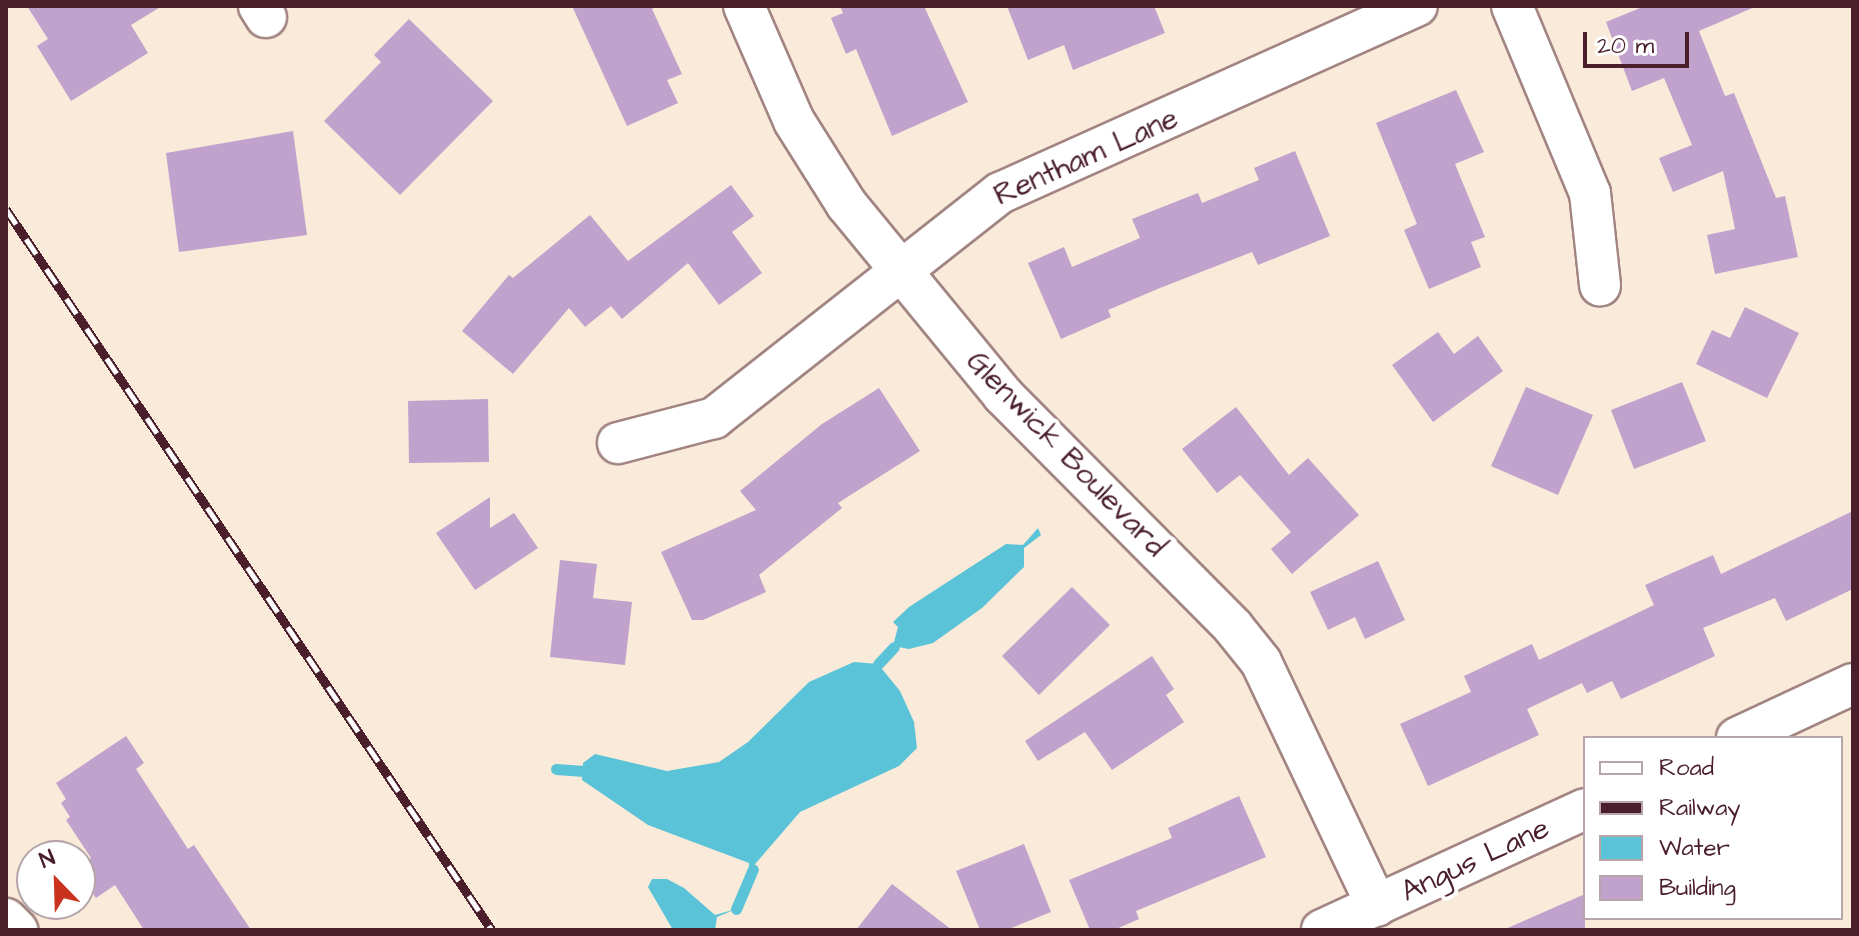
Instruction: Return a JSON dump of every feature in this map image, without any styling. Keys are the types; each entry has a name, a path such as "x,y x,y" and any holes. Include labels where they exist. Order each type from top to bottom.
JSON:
{"street":[{"name":"Glenwick Boulevard","path":"744,6 805,142 899,269 1003,395 1233,627 1261,662 1377,906"},
{"name":"Rentham Lane","path":"618,443 714,418 899,269 1000,193 1417,6"},
{"path":"1512,6 1590,193 1600,285"},
{"path":"1741,736 1853,684"},
{"name":"Angus Lane","path":"1322,930 1583,810"},
{"path":"6,919 17,930"}],"water":[{"path":"1038,528 1041,535 1024,548 1024,567 982,608 933,643 909,649 893,646 898,627 893,622 909,607 1006,544 1023,545"},
{"path":"854,662 878,664 900,691 914,722 917,748 899,766 800,812 749,871 749,863 648,825 582,780 583,763 595,754 667,771 719,762 748,742 809,682"},
{"path":"652,879 667,879 684,888 715,915 736,909 717,917 715,930 673,930 648,887"}],"building":[{"path":"27,6 162,6 131,25 148,53 71,101 37,46 48,39"},
{"path":"572,6 658,6 652,9 682,74 667,80 678,103 627,126"},
{"path":"840,6 924,6 968,102 892,136 856,49 846,54 831,18 843,13"},
{"path":"1007,6 1154,6 1165,33 1073,70 1064,45 1028,60"},
{"path":"1645,6 1757,6 1699,31 1725,96 1734,93 1776,198 1785,196 1798,257 1715,274 1707,235 1735,229 1723,171 1673,192 1659,158 1692,145 1664,78 1632,91 1606,22"},
{"path":"409,19 493,101 400,195 324,121 381,62 374,55"},
{"path":"1456,90 1484,152 1455,164 1485,237 1471,242 1481,267 1429,289 1404,230 1417,224 1376,123"},
{"path":"293,131 307,235 179,252 166,153"},
{"path":"1295,151 1330,236 1258,265 1252,252 1108,310 1111,317 1061,339 1028,263 1064,247 1072,267 1140,238 1132,219 1198,193 1202,203 1259,180 1254,168"},
{"path":"731,185 754,216 732,232 762,273 719,305 688,263 622,319 611,306 585,327 569,308 513,374 462,331 509,275 513,278 590,215 628,261"},
{"path":"1745,307 1799,333 1767,398 1696,364 1712,330 1730,338"},
{"path":"1438,332 1454,354 1478,336 1503,371 1433,422 1392,365"},
{"path":"1682,382 1706,441 1634,469 1611,410"},
{"path":"1526,387 1593,415 1558,495 1491,466"},
{"path":"879,388 920,451 838,503 842,508 759,575 766,592 703,620 692,620 661,552 756,510 740,491 822,424"},
{"path":"488,399 489,462 409,463 408,401"},
{"path":"1236,407 1289,475 1308,458 1359,515 1292,574 1271,549 1291,532 1240,475 1217,493 1182,449"},
{"path":"490,497 490,528 514,513 538,548 475,590 436,533"},
{"path":"1853,511 1853,589 1786,621 1775,598 1703,628 1715,656 1621,699 1612,681 1587,693 1582,683 1527,709 1539,735 1428,786 1400,724 1471,692 1464,676 1532,644 1539,660 1654,605 1645,585 1713,555 1721,574"},
{"path":"560,560 597,564 593,598 632,602 625,665 550,657"},
{"path":"1378,561 1405,620 1365,639 1355,617 1328,630 1310,592"},
{"path":"1072,587 1110,625 1039,695 1002,656"},
{"path":"1152,656 1174,689 1166,695 1184,722 1112,770 1085,732 1038,761 1025,741"},
{"path":"126,736 144,763 136,769 188,849 194,845 251,930 144,930 115,885 96,898 96,840 79,840 66,820 70,817 61,803 66,799 56,783"},
{"path":"1239,796 1266,857 1136,911 1139,919 1114,930 1090,930 1069,880 1172,838 1168,828"},
{"path":"1024,844 1051,912 1006,930 980,930 956,871"},
{"path":"892,884 952,930 856,930"},
{"path":"1583,895 1585,930 1503,930"}],"waterway":[{"path":"878,664 894,647"},
{"path":"556,769 584,771"},
{"path":"736,909 753,869"}],"railway":[{"path":"6,209 492,930"}]}
